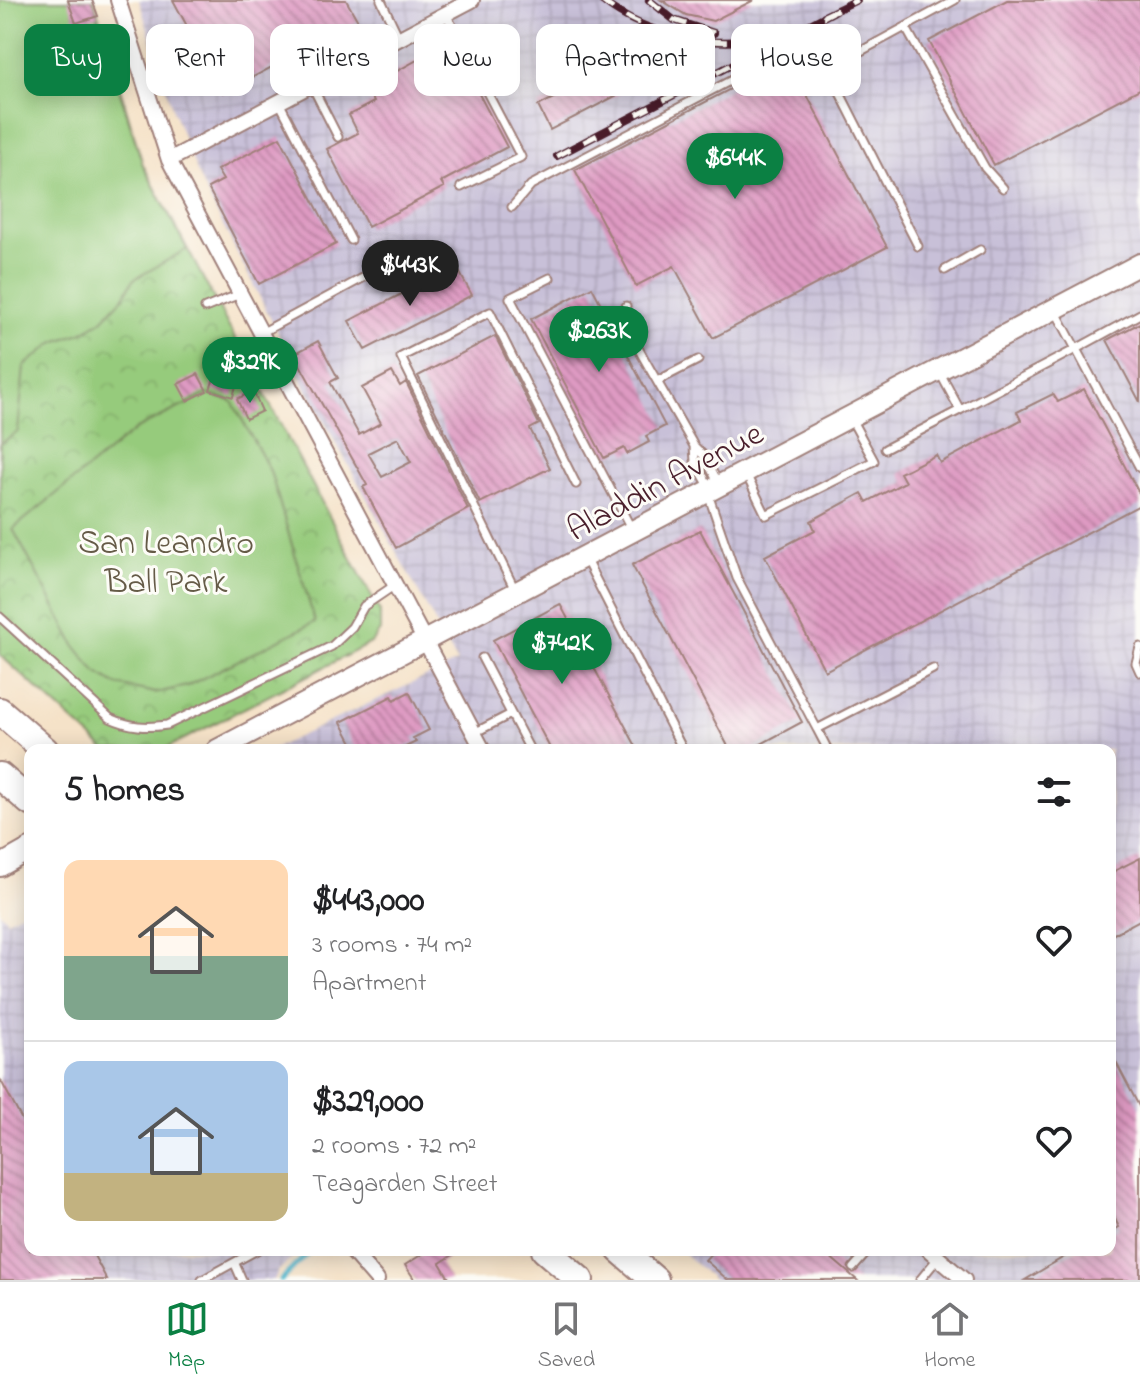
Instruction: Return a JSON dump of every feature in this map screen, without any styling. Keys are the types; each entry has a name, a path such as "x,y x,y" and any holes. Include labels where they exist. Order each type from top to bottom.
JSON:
{"highway":[{"path":"0,711 38,744"},
{"path":"0,776 24,797"},
{"path":"552,1256 580,1280"},
{"path":"627,1256 655,1280"}],"street":[{"path":"118,0 169,160 478,744"},
{"path":"399,38 472,0"},
{"path":"169,160 290,96"},
{"name":"Aladdin Avenue","path":"228,744 1140,264"},
{"path":"0,866 24,852"},
{"path":"356,1256 377,1280"},
{"path":"935,1256 964,1280"}],"lane":[{"path":"381,0 399,38"},
{"path":"861,52 955,0"},
{"path":"446,14 521,157 461,187"},
{"path":"906,28 985,168 1003,188"},
{"path":"512,207 531,185 731,80"},
{"path":"317,96 338,137"},
{"path":"842,96 918,246"},
{"path":"279,102 351,240"},
{"path":"261,333 420,247"},
{"path":"945,270 980,250"},
{"path":"550,278 510,298 633,532"},
{"path":"205,308 240,294"},
{"path":"626,306 622,320 694,446 704,456 737,578 825,744"},
{"path":"1055,310 1140,468"},
{"path":"517,594 401,357 490,312 576,484"},
{"path":"885,449 1140,314"},
{"path":"657,381 698,360"},
{"path":"939,371 960,410"},
{"path":"745,472 766,515 874,461 850,417"},
{"path":"585,558 680,744"},
{"path":"0,617 110,718 126,726 147,728 167,725 332,646 352,627 364,606 395,585"},
{"path":"1140,647 1136,663 1140,672"},
{"path":"482,658 527,744"},
{"path":"817,729 933,669"},
{"path":"474,733 511,714"},
{"path":"202,1280 248,1256"},
{"path":"853,1268 864,1256"},
{"path":"920,1280 932,1256"},
{"path":"235,1264 242,1280"}],"shaded area":[{"path":"139,0 1140,0 1140,1280 714,1280 687,1256 1116,1256 1116,744 283,744 457,662 308,392 202,184 168,96 254,96 254,24 146,24"},
{"path":"24,911 24,1256 294,1256 279,1270 274,1280 0,1280 0,912 7,920"}],"green space":[{"name":"San Leandro Ball Park","path":"0,0 94,0 101,24 24,24 24,96 123,96 143,165 380,612 380,631 371,643 175,744 98,744 0,655"},
{"path":"0,0 91,0 99,24 24,24 24,96 121,96 143,165 187,249 133,280 123,298 101,321 83,332 55,342 24,366 18,432 0,444"},
{"path":"207,394 232,401 270,471 315,622 187,686 156,693 117,685 96,672 76,647 13,529 136,429"}],"building":[{"path":"68,0 92,0 98,16 76,23"},
{"path":"173,0 346,0 358,21 352,24 270,24 270,68 254,76 254,24 186,24"},
{"path":"661,0 754,0 713,21 686,15"},
{"path":"1007,0 1140,0 1140,89 994,165 929,41"},
{"path":"414,62 414,96 480,96 507,147 441,182 444,187 368,227 327,149 358,133 349,115 374,102 371,96 398,96 398,71"},
{"path":"731,89 731,96 807,96 887,247 713,338 674,266 636,286 575,170"},
{"path":"557,96 615,96 550,130 538,106"},
{"path":"280,137 336,244 259,284 208,188 223,180 217,170"},
{"path":"456,266 472,295 365,350 349,321"},
{"path":"592,287 665,426 646,436 649,442 627,454 624,448 604,458 531,319"},
{"path":"1140,323 1140,402 1107,340"},
{"path":"495,336 539,424 530,429 550,468 480,503 418,376"},
{"path":"318,341 338,378 330,382 359,435 381,423 362,388 392,372 400,386 406,382 468,509 396,548 363,487 367,485 294,354","holes":["398,438 411,462 382,477 368,453"]},
{"path":"216,372 238,378 233,397 210,390"},
{"path":"198,374 207,391 187,401 178,384"},
{"path":"1084,389 1140,495 1140,505 825,671 765,556 815,530 811,521 862,493 867,502 905,482 900,473 936,455 940,463 1021,420 1017,412 1053,394 1058,402"},
{"path":"253,391 262,411 246,419 237,399"},
{"path":"700,530 802,722 761,744 727,744 632,565"},
{"path":"560,604 635,744 548,744 493,640"},
{"path":"409,692 429,730 413,738 416,742 412,744 353,744 341,722 392,696 394,700"},
{"path":"1140,858 1140,920 1116,933 1116,870"},
{"path":"1116,1062 1140,1108 1140,1280 1025,1280 1066,1256 1116,1256 1116,1229 1119,1227 1116,1221"},
{"path":"0,1079 24,1124 24,1256 94,1256 107,1280 0,1280"},
{"path":"419,1256 451,1256 440,1263 450,1280 415,1280 405,1265"},
{"path":"709,1256 829,1256 857,1280 728,1280 705,1260"}],"waterway":[{"path":"281,1280 305,1256"}],"railway":[{"path":"601,0 640,24 663,32 686,38 731,41"},
{"path":"649,0 674,20 686,24"},
{"path":"824,16 857,0"},
{"path":"557,156 833,12"}]}
